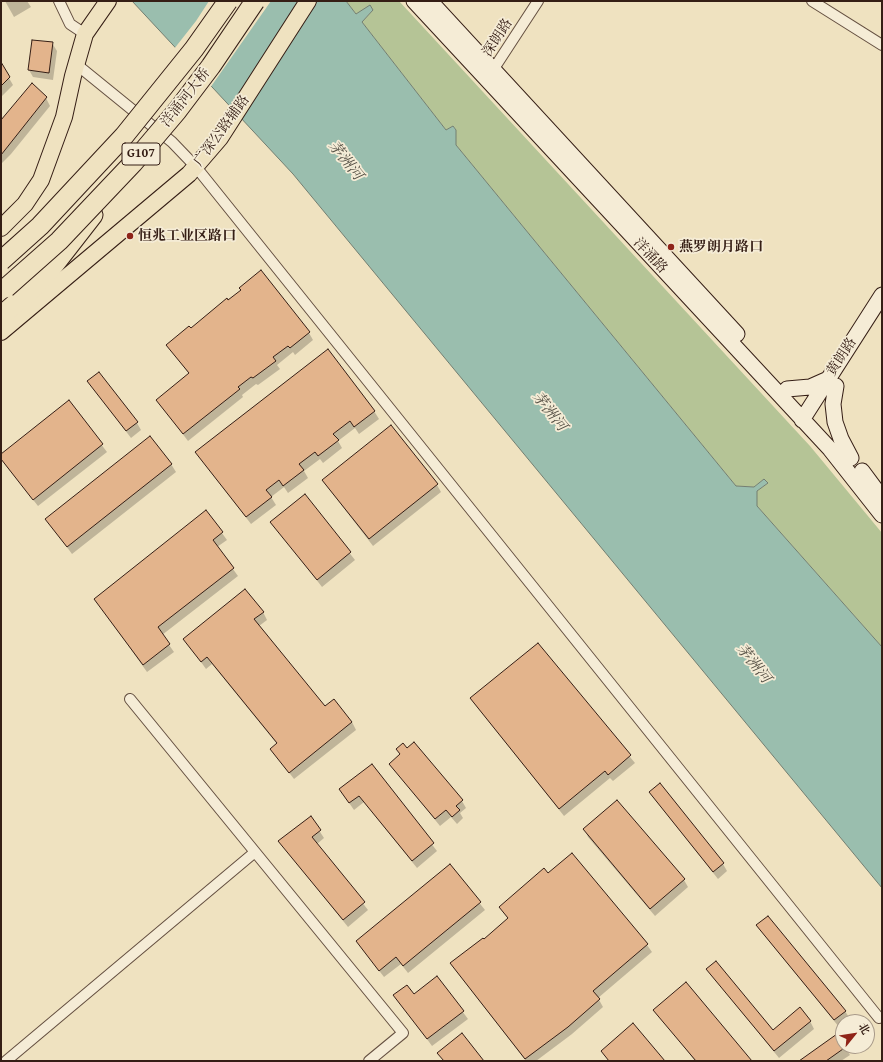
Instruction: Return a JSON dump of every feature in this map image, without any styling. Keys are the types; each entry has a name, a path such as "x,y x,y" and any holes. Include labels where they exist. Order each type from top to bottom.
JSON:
{"highway":[{"name":"洋涌河大桥","path":"1,261 40,226 124,136 194,49 228,1"},
{"name":"洋涌河大桥","path":"6,301 133,163 177,110 211,66 255,1"}],"main road":[{"name":"广深公路辅路","path":"1,332 174,188 196,167 220,138 308,1"},
{"path":"1,228 25,204 41,180 64,117 76,64 85,34 107,2"}],"street":[{"path":"59,1 70,24 85,34"},
{"name":"洋涌路","path":"414,1 808,418 851,458 882,498"},
{"name":"洋涌路","path":"430,1 787,389 882,516"},
{"name":"深朗路","path":"494,70 538,1"},
{"path":"812,1 882,45"},
{"path":"76,64 172,142 196,167 879,1018"},
{"name":"黄朗路","path":"832,383 882,295"},
{"name":"黄朗路","path":"808,418 882,314"},
{"path":"787,389 832,383 835,422 851,458"},
{"path":"130,699 403,1033 369,1061"},
{"path":"6,1061 255,852"}],"shaded area":[{"path":"346,1 399,1 810,446 882,533 882,647 757,506 757,491 768,483 764,479 754,487 736,486 456,145 456,130 453,126 446,130 362,22 373,10 370,6 356,14"}],"water":[{"name":"茅洲河","path":"132,1 346,1 356,14 370,5 373,10 362,22 446,130 453,126 456,130 456,145 736,486 754,487 764,479 768,483 757,491 757,506 882,647 882,888 293,174"}],"pier":[{"path":"209,1 271,1 210,88 174,49 196,21"}],"building":[{"path":"32,40 53,42 49,73 28,70"},
{"path":"1,62 10,77 1,86"},
{"path":"32,83 47,97 1,155 1,120"},
{"path":"261,270 310,332 290,348 288,346 273,357 276,361 238,387 240,389 183,434 156,400 189,373 166,345 189,326 191,328 227,298 228,300 241,290 239,288"},
{"path":"328,349 375,411 354,427 350,421 333,434 339,440 318,456 315,452 299,464 304,470 283,486 279,480 266,490 272,497 246,517 195,452"},
{"path":"99,372 138,422 126,431 87,381"},
{"path":"69,400 103,444 33,500 1,459 1,454"},
{"path":"391,425 438,484 369,539 322,480"},
{"path":"150,436 172,464 67,547 45,519"},
{"path":"305,494 351,552 317,580 270,522"},
{"path":"206,510 223,532 213,540 234,568 158,627 170,644 143,665 94,599"},
{"path":"245,589 264,612 254,619 325,706 334,699 352,722 289,773 270,749 277,743 207,657 201,662 183,639"},
{"path":"538,643 631,755 608,775 605,771 559,809 470,698"},
{"path":"414,742 463,800 456,806 460,810 452,817 446,810 435,819 389,764 400,754 396,749 403,743 407,748"},
{"path":"372,764 434,843 412,861 359,796 349,803 339,789"},
{"path":"660,783 724,863 713,872 649,792"},
{"path":"617,800 685,879 650,909 583,829"},
{"path":"311,816 321,830 312,837 365,902 343,920 278,841"},
{"path":"572,853 648,944 593,991 600,999 568,1027 525,1059 450,963 483,938 484,939 508,918 499,907 544,868 548,873"},
{"path":"450,864 481,902 403,966 396,957 379,971 356,941"},
{"path":"768,916 846,1011 842,1014 835,1014 834,1020 756,925"},
{"path":"716,961 773,1030 800,1007 811,1021 774,1051 706,969"},
{"path":"437,976 464,1011 427,1039 393,995 407,985 414,994"},
{"path":"686,982 752,1061 696,1061 653,1010"},
{"path":"633,1023 665,1061 609,1061 601,1051"},
{"path":"462,1033 484,1061 444,1061 437,1053"},
{"path":"835,1035 836,1054 826,1061 799,1061"}],"place":[{"name":"恒兆工业区路口","path":"130,236"},
{"name":"燕罗朗月路口","path":"671,247"}]}
